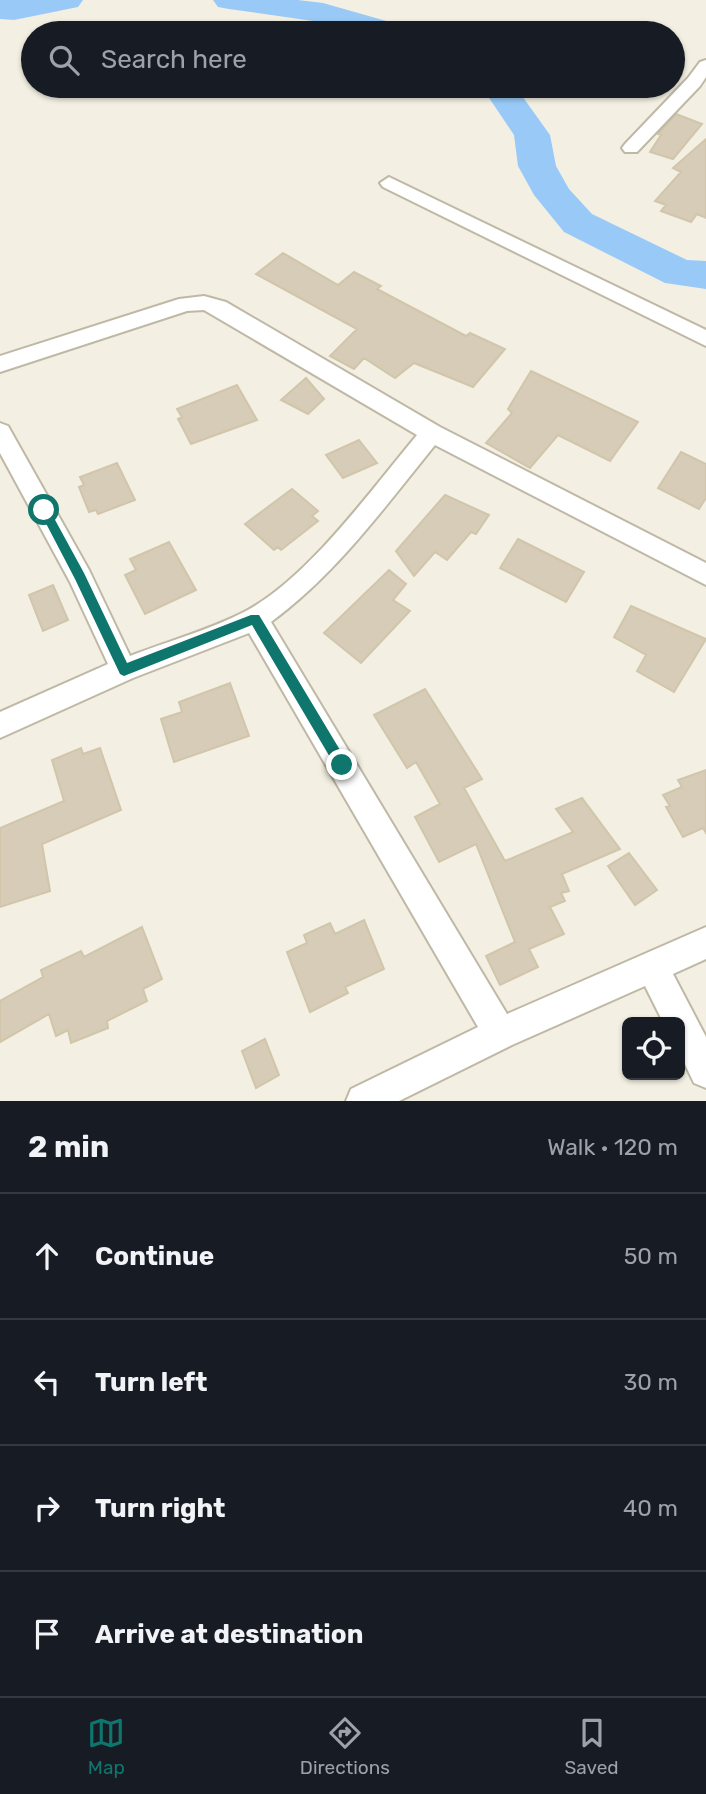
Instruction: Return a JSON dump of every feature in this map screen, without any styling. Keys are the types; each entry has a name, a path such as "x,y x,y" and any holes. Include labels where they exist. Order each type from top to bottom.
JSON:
{"street":[{"path":"685,91 706,65"},
{"path":"631,148 679,98"},
{"path":"389,183 706,339"},
{"path":"0,364 186,304 204,303 219,307 432,433 706,575"},
{"path":"0,432 80,577 124,670"},
{"path":"0,725 124,670 255,619 292,592 341,542 432,433"},
{"path":"255,619 500,1033"},
{"path":"363,1101 500,1033 706,943"},
{"path":"651,965 706,1072"}],"building":[{"path":"676,114 702,124 673,159 650,152 661,135 658,134"},
{"path":"706,139 706,218 697,214 691,222 661,211 666,205 655,201 681,172 673,168"},
{"path":"283,253 338,285 354,272 381,286 377,289 466,336 470,333 505,349 473,387 414,363 395,378 364,358 354,369 330,356 357,329 256,274"},
{"path":"531,371 638,422 610,461 558,435 530,468 486,443 512,413 508,409"},
{"path":"306,378 324,399 308,414 281,400"},
{"path":"237,385 257,420 191,444 178,419 182,417 177,409"},
{"path":"359,440 377,463 343,478 326,455"},
{"path":"681,452 706,464 706,498 699,509 658,488"},
{"path":"117,463 135,500 98,514 96,510 89,512 79,487 84,485 80,477"},
{"path":"292,489 318,511 312,516 318,521 281,550 278,547 274,550 245,524"},
{"path":"445,495 489,515 476,534 471,532 447,560 435,552 414,576 396,551"},
{"path":"518,539 584,572 566,602 500,568"},
{"path":"169,542 196,590 145,614 125,575 136,570 130,559"},
{"path":"389,570 406,584 393,600 410,611 361,663 324,633"},
{"path":"53,585 68,620 43,631 29,595"},
{"path":"631,606 706,639 674,692 637,671 646,655 614,637"},
{"path":"230,683 249,736 174,762 161,719 182,712 179,702"},
{"path":"425,689 482,779 464,788 505,861 573,832 556,809 582,798 620,849 562,874 569,891 561,893 565,901 550,907 564,934 529,949 538,967 500,985 486,956 515,942 476,844 439,862 415,817 440,804 416,762 407,768 374,715"},
{"path":"81,748 83,754 100,748 121,810 42,844 50,891 0,907 0,828 64,801 52,760"},
{"path":"706,770 706,833 703,828 683,837 666,807 670,806 663,795 682,787 678,780"},
{"path":"629,853 657,890 635,905 608,866"},
{"path":"364,920 384,969 345,987 348,993 310,1012 287,952 307,943 304,935 330,923 335,934"},
{"path":"142,927 162,979 143,989 147,1001 107,1021 108,1028 71,1043 68,1030 56,1036 49,1014 0,1042 0,1001 43,977 41,970 81,951 84,957"},
{"path":"265,1039 279,1075 256,1088 242,1051"}],"waterway":[{"path":"0,9 14,10 67,0"},
{"path":"229,0 323,13 351,21"},
{"path":"506,98 532,135 537,166 553,195 578,223 680,273 706,275"}],"route":[{"path":"44,510 80,577 124,670 255,619 342,765"}]}
